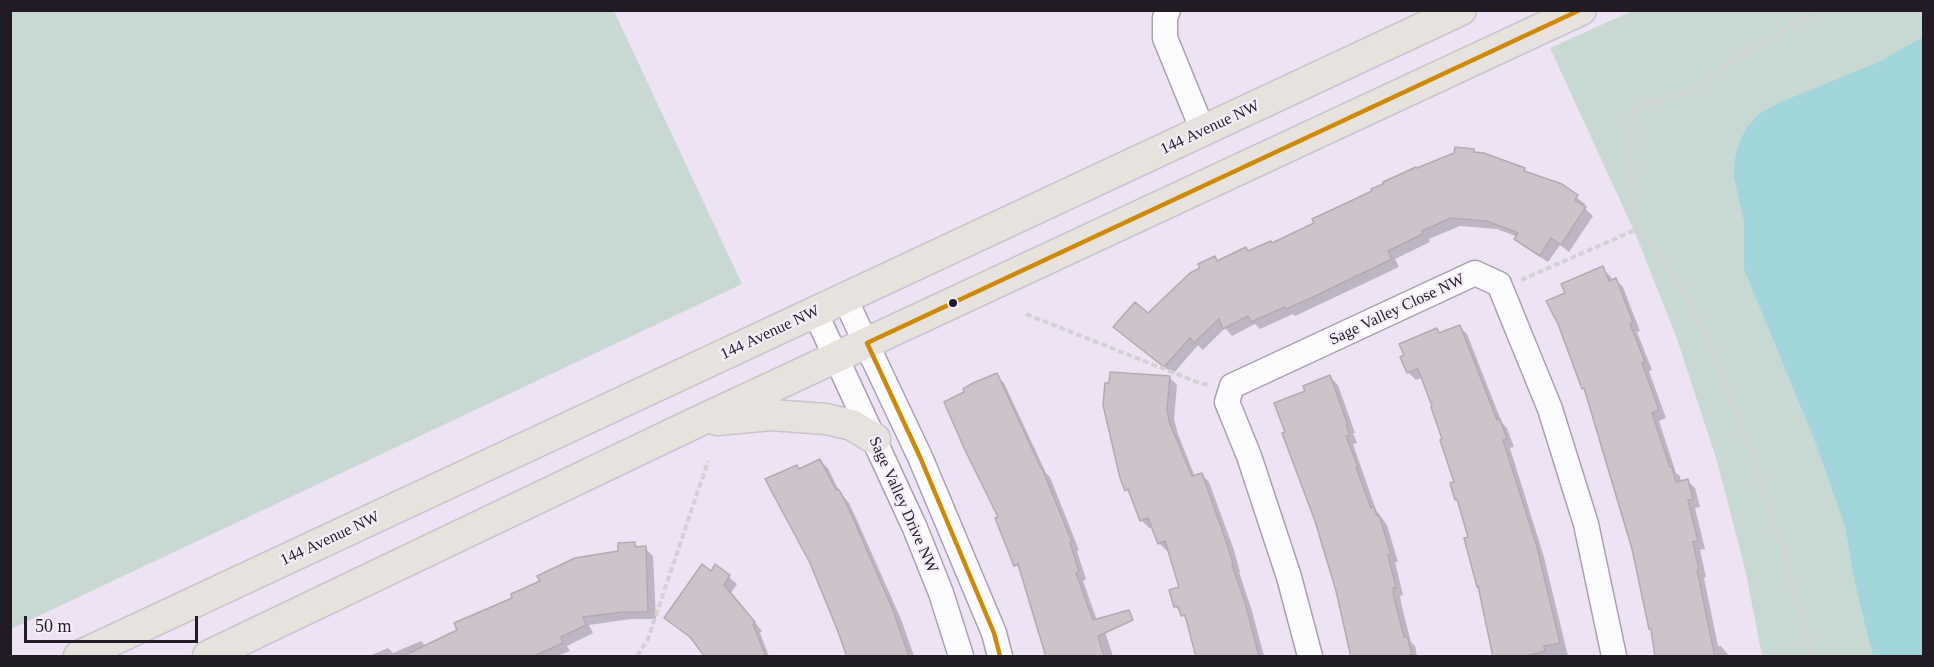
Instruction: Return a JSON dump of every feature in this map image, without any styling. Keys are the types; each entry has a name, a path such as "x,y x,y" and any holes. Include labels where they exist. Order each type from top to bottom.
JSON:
{"main road":[{"name":"144 Avenue NW","path":"80,657 1461,10"},
{"path":"208,657 697,422 1581,10"},
{"path":"697,422 771,416 826,419 852,425 875,439"}],"street":[{"path":"1168,10 1165,18 1165,38 1203,131"},
{"name":"Sage Valley Close NW","path":"1232,386 1475,273 1499,284"},
{"path":"1499,284 1550,409 1579,503 1614,657"},
{"name":"Sage Valley Drive NW","path":"845,298 920,457 994,633 1000,657"},
{"name":"Sage Valley Drive NW","path":"815,312 915,528 941,593 961,657"},
{"path":"1232,386 1227,402 1249,456 1289,577 1310,657"}],"path":[{"path":"1812,657 1785,559 1758,476 1707,336 1674,276 1658,254 1635,230 1630,119 1638,107 1694,90 1726,65 1818,10"},
{"path":"1499,284 1520,280 1635,230"},
{"path":"1026,314 1203,384 1232,386"},
{"path":"637,657 648,639 708,461"}],"shaded area":[{"path":"11,10 614,11 742,284 11,629"},
{"path":"1632,11 1923,11 1923,656 1762,656 1746,573 1717,461 1676,336 1636,235 1550,48"},
{"path":"1923,37 1923,656 1873,656 1855,583 1845,526 1815,441 1744,269 1744,221 1734,176 1735,157 1747,127 1759,114 1781,102 1879,62"}],"building":[{"path":"1455,147 1474,149 1474,152 1484,153 1525,168 1524,171 1562,184 1578,195 1575,200 1586,207 1561,245 1551,238 1540,256 1514,239 1518,233 1487,221 1451,218 1422,231 1423,234 1388,251 1392,259 1286,309 1285,307 1251,322 1248,316 1223,329 1219,319 1194,343 1190,338 1164,367 1113,327 1135,302 1148,313 1190,273 1200,268 1198,264 1215,256 1217,261 1246,247 1248,251 1271,241 1272,243 1314,223 1312,219 1372,191 1371,189 1383,182 1454,153"},
{"path":"1603,266 1609,281 1616,278 1633,322 1630,324 1645,362 1642,363 1659,410 1652,413 1670,467 1672,467 1676,482 1688,479 1693,499 1688,500 1698,541 1693,542 1699,570 1697,570 1715,657 1655,657 1651,629 1649,629 1632,549 1584,388 1582,389 1558,324 1546,301 1565,293 1561,284"},
{"path":"1460,325 1497,420 1500,419 1507,439 1503,440 1537,547 1560,643 1544,646 1545,651 1522,657 1493,657 1478,586 1464,538 1468,537 1450,483 1454,482 1432,406 1418,369 1407,373 1400,357 1404,355 1399,344 1437,328 1439,333"},
{"path":"1110,372 1170,376 1167,410 1170,424 1192,476 1202,473 1245,602 1259,657 1196,657 1185,615 1181,616 1178,606 1174,607 1169,590 1179,587 1165,541 1158,544 1148,518 1140,521 1128,489 1125,491 1120,478 1103,405 1105,383 1109,383"},
{"path":"997,373 1042,468 1072,542 1070,543 1079,571 1076,573 1093,620 1129,610 1133,620 1098,636 1104,657 1046,657 1018,564 1014,566 995,518 998,517 944,402 964,392 963,389 973,383"},
{"path":"1330,375 1348,425 1346,425 1350,435 1346,436 1358,467 1356,467 1371,508 1374,507 1377,516 1379,515 1391,554 1388,555 1396,588 1393,588 1394,598 1404,637 1407,636 1412,654 1401,657 1351,657 1336,591 1315,521 1282,433 1285,432 1274,403 1305,391 1303,386"},
{"path":"820,459 849,509 893,610 909,657 847,657 810,563 765,479 797,465 799,469"},
{"path":"635,542 635,547 646,546 648,612 623,612 583,617 586,625 561,637 563,643 532,657 401,657 457,630 454,623 512,598 511,594 540,581 537,576 575,558 618,551 618,543"},
{"path":"702,564 711,571 715,564 730,575 724,585 755,622 753,624 766,657 705,657 690,637 664,618"}],"transit line":[{"path":"1000,656 994,633 920,457 867,343 1580,10"}]}
